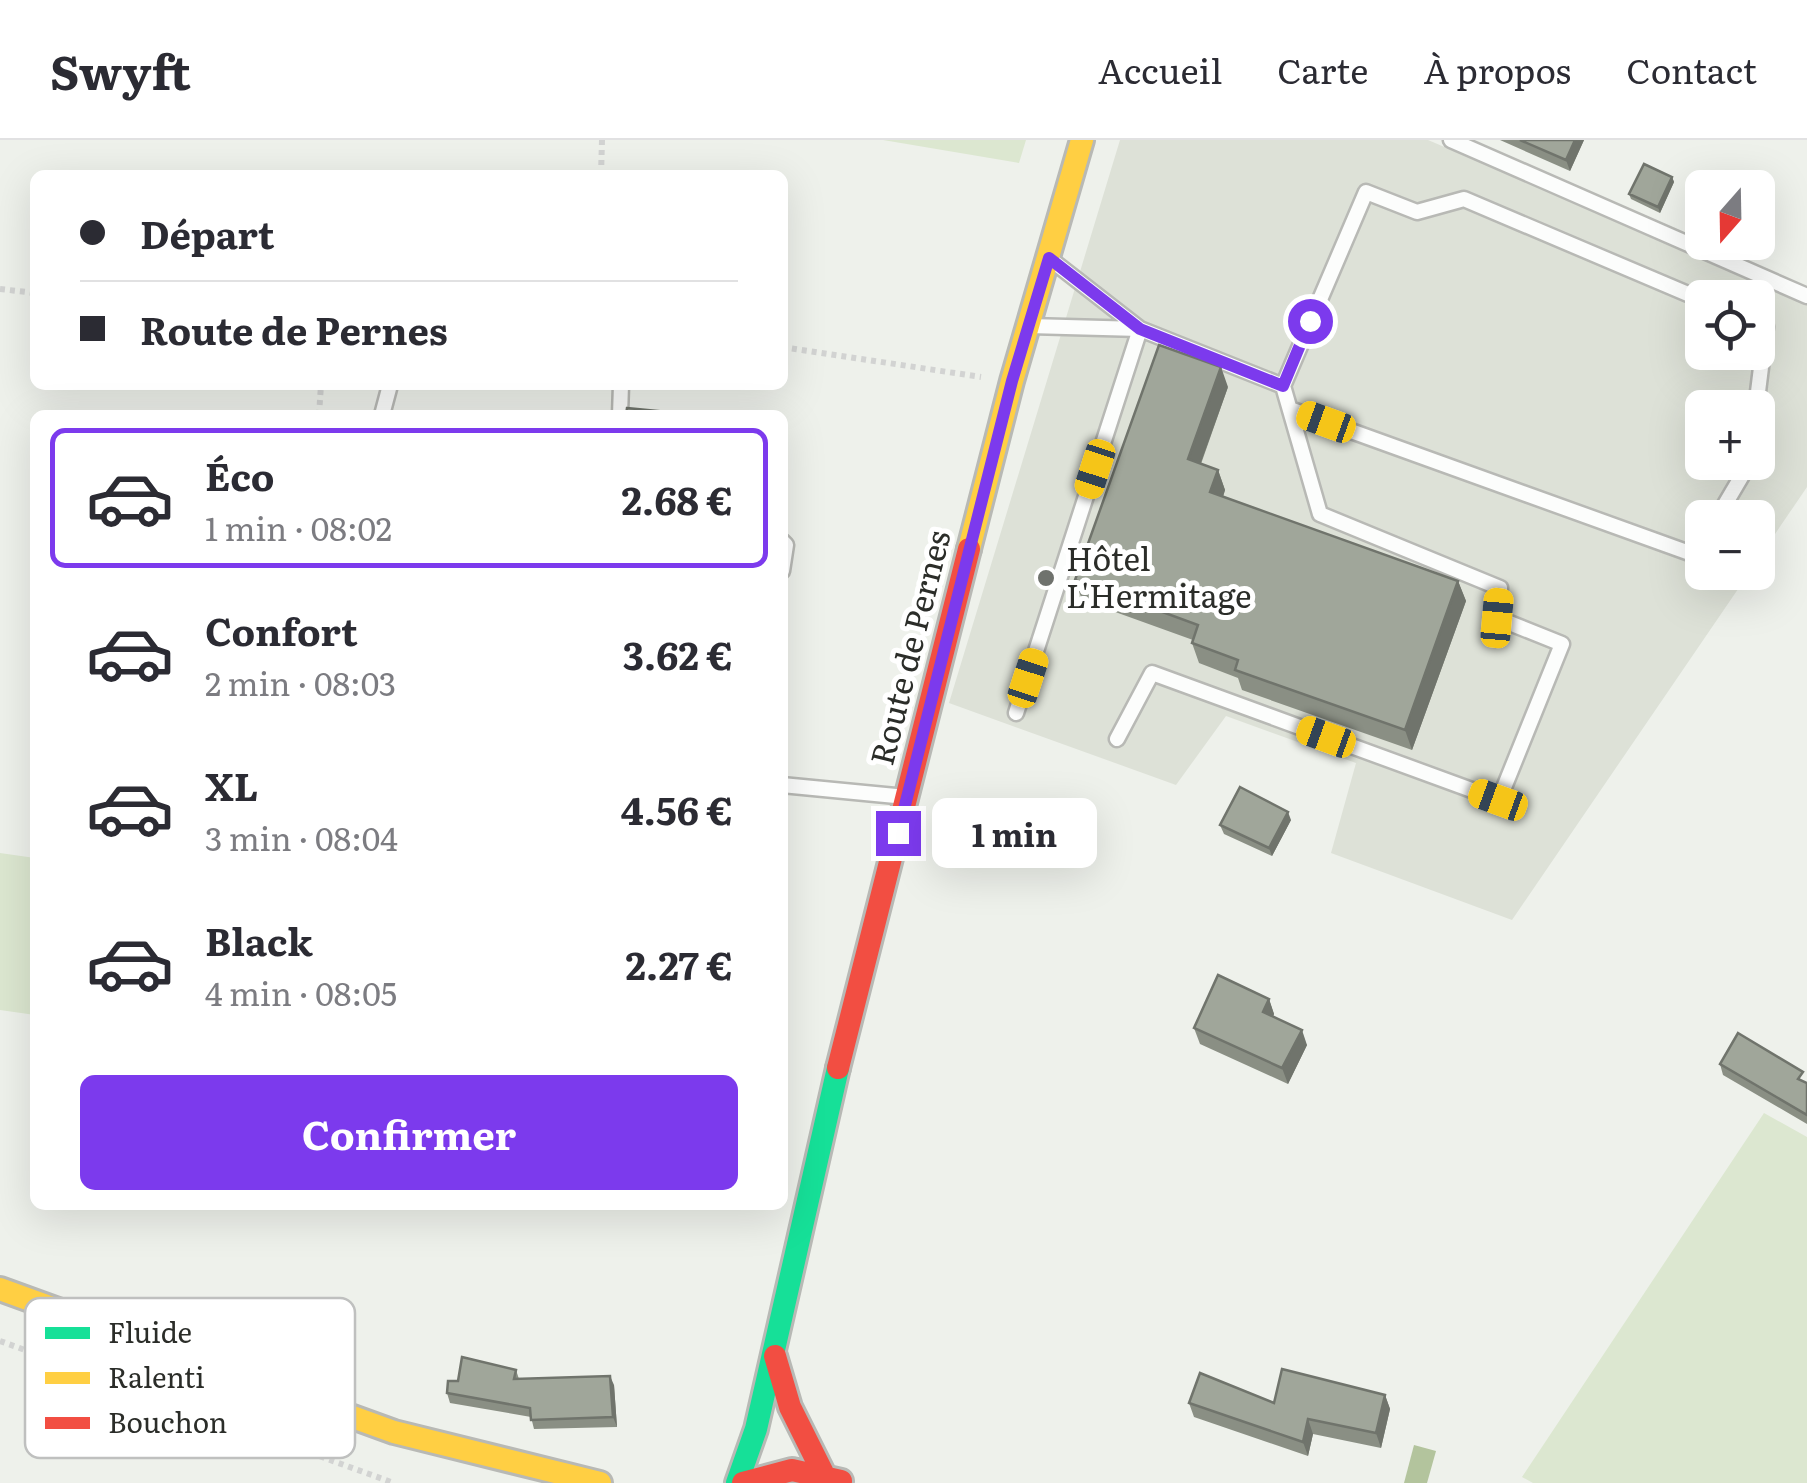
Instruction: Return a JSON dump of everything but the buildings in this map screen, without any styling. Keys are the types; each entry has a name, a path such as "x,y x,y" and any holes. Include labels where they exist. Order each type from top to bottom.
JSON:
{"main road":[{"name":"Route de Pernes","path":"740,1483 774,1351 817,1150 906,797 1012,381 1082,140"},
{"path":"0,1289 25,1298"},
{"name":"Route de Pernes","path":"774,1351 790,1408 823,1473"},
{"path":"355,1418 563,1478 600,1483"},
{"path":"740,1483 778,1470 823,1473 846,1483"}],"lane":[{"path":"1451,140 1807,296"},
{"path":"1116,739 1152,673 1498,800 1562,644 1497,618 1500,588 1320,514 1283,386 1366,192 1418,212 1464,199 1685,293"},
{"path":"1049,258 1140,329 1283,386"},
{"path":"1028,326 1140,329"},
{"path":"1016,713 1140,329"},
{"path":"1290,409 1685,552"},
{"path":"788,786 906,797"}],"path":[{"path":"601,170 602,140"},
{"path":"0,289 30,292"},
{"path":"788,348 1012,381"},
{"path":"0,1341 25,1350"},
{"path":"325,1458 394,1483"}],"shaded area":[{"path":"883,140 1026,140 1019,163"},
{"path":"1120,140 1428,140 1685,249 1685,260 1710,260 1758,280 1685,280 1685,370 1775,370 1775,287 1807,301 1807,487 1775,534 1775,500 1685,500 1685,590 1737,590 1512,920 1331,853 1356,763 1226,716 1176,785 949,703"},
{"path":"0,853 30,857 30,1014 0,1010"},
{"path":"1764,1113 1807,1137 1807,1483 1533,1483 1522,1477"},
{"path":"1414,1445 1436,1451 1427,1483 1404,1483"}],"traffic: fast":[{"path":"737,1483 756,1429 838,1068"}],"traffic: slow":[{"path":"969,549 1012,381 1082,140"},
{"path":"0,1289 25,1298"},
{"path":"355,1418 394,1432 600,1483"}],"traffic: jam":[{"path":"838,1068 969,549"},
{"path":"775,1356 790,1407 823,1473"},
{"path":"743,1483 792,1470 841,1481"}],"place":[{"name":"Hôtel L'Hermitage","path":"1046,578"}],"route":[{"path":"898,833 1012,381 1049,258 1140,329 1283,386 1310,321"}]}
